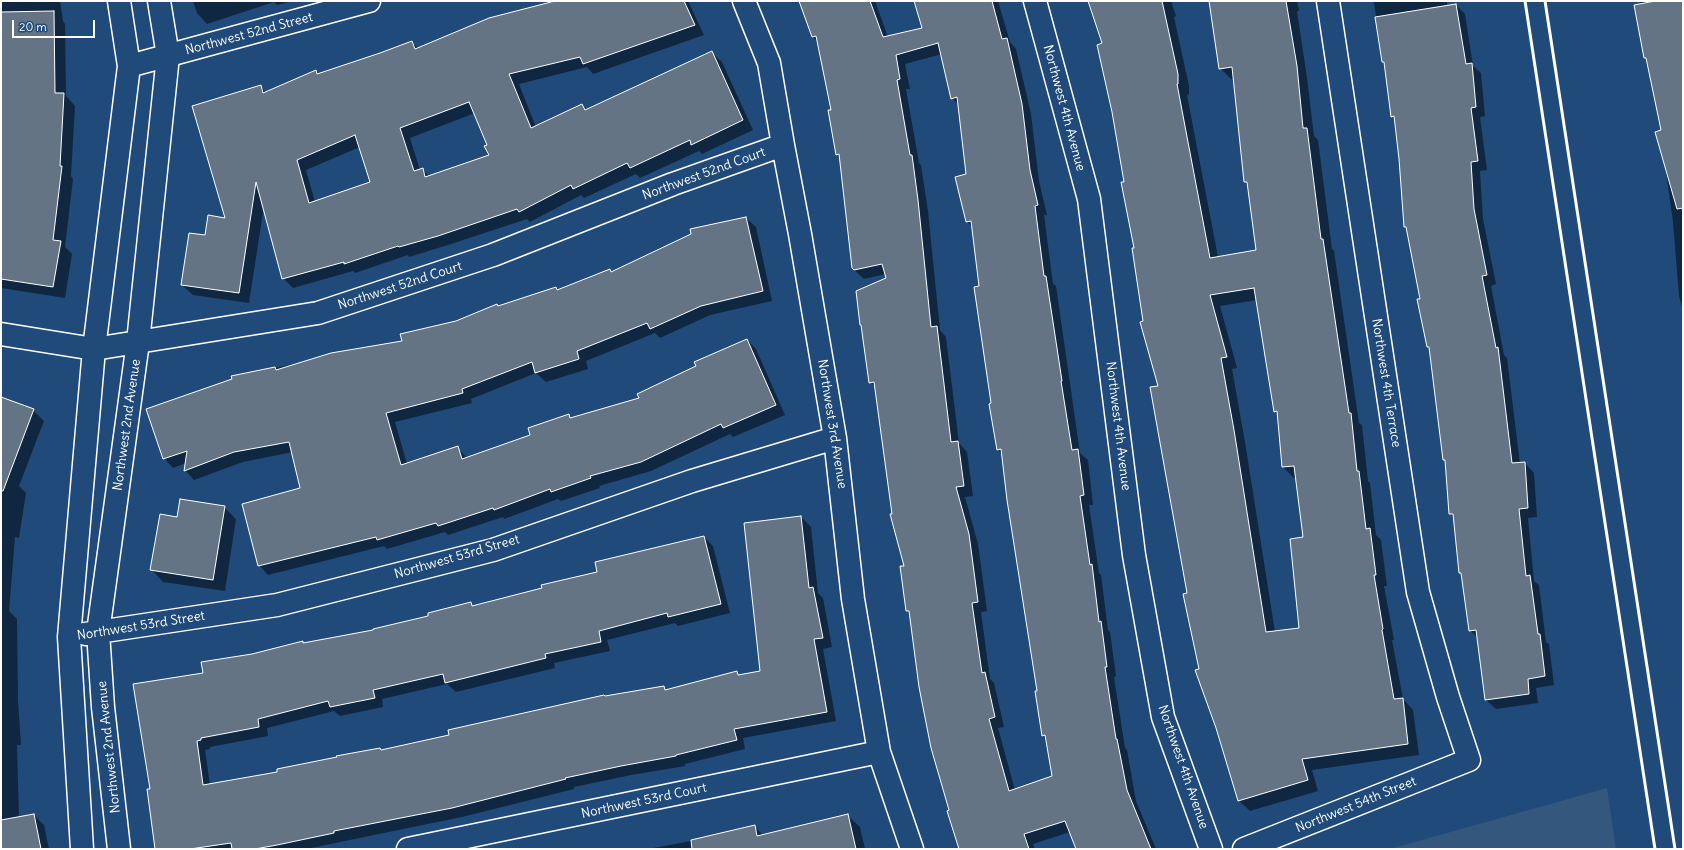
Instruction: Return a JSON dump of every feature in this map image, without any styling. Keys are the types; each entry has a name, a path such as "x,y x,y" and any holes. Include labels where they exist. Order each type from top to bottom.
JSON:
{"street":[{"path":"82,849 69,637 94,349 129,66 118,1"},
{"name":"Northwest 2nd Avenue","path":"120,849 103,707 98,632 138,342 168,56 159,1"},
{"name":"Northwest 52nd Street","path":"129,66 368,1"},
{"name":"Northwest 3rd Avenue","path":"744,1 769,63 800,234 835,438 853,600 879,752 912,849"},
{"name":"Northwest 4th Avenue","path":"1035,1 1089,199 1134,555 1163,717 1211,849"},
{"name":"Northwest 4th Terrace","path":"1328,1 1418,592 1448,697 1469,760"},
{"name":"Northwest 52nd Court","path":"1,334 94,349 318,313 493,255 673,184 783,145"},
{"name":"Northwest 53rd Street","path":"69,637 277,605 493,550 692,481 835,438"},
{"name":"Northwest 53rd Court","path":"408,849 879,752"},
{"name":"Northwest 54th Street","path":"1244,849 1469,760"}],"shaded area":[{"path":"1607,788 1616,849 1390,849"}],"building":[{"path":"555,1 684,1 695,25 583,64 580,57 509,74 531,128 582,104 585,110 712,51 743,120 691,145 690,140 630,168 627,163 573,189 571,185 519,212 517,209 438,236 399,247 398,246 344,264 344,262 282,279 256,182 239,293 181,285 189,233 205,235 208,215 225,218 192,106 261,85 263,93 316,70 317,74 412,41 415,49 489,18","holes":["469,102 487,145 484,146 489,155 425,177 423,168 414,171 400,128","355,135 370,182 309,203 297,160"]},
{"path":"799,1 870,1 883,37 922,28 914,1 992,1 1002,39 1007,38 1022,104 1030,170 1038,205 1035,206 1044,276 1046,276 1072,450 1078,449 1084,495 1080,496 1090,565 1092,564 1099,622 1101,621 1107,667 1105,667 1116,739 1127,790 1151,849 1076,849 1065,821 1024,834 1029,849 959,849 947,811 949,810 931,748 919,687 909,611 906,611 900,566 904,566 890,514 892,514 874,382 869,383 860,325 856,291 886,278 882,264 854,270 852,268 839,154 836,155 828,110 831,110 816,36 812,37","holes":["938,43 951,99 957,97 966,174 955,177 966,222 971,221 979,286 974,287 991,403 989,404 997,450 1001,449 1007,500 1037,691 1035,691 1042,736 1045,735 1052,776 1009,791 989,719 995,717 985,672 982,673 972,603 978,602 969,534 956,487 964,486 958,441 951,442 937,326 931,327 918,200 912,155 910,155 897,80 900,79 896,55"]},
{"path":"1088,1 1162,1 1178,74 1177,84 1210,258 1256,250 1247,182 1244,182 1232,67 1219,69 1209,1 1286,1 1297,66 1303,128 1307,128 1321,239 1323,239 1349,413 1351,413 1357,471 1359,471 1366,529 1370,528 1376,575 1374,575 1382,630 1394,699 1403,698 1408,744 1302,759 1308,780 1238,801 1216,728 1195,670 1199,669 1183,594 1187,593 1150,387 1158,386 1140,322 1143,321 1132,248 1134,248 1121,182 1124,182 1112,112 1097,45 1102,43","holes":["1254,288 1274,412 1277,411 1282,467 1294,466 1303,537 1290,539 1299,628 1266,632 1221,358 1227,357 1210,295"]},
{"path":"1655,1 1683,1 1683,208 1677,209 1655,132 1661,130 1646,58 1644,58 1634,5"},
{"path":"1456,4 1466,64 1472,63 1476,107 1471,108 1478,161 1471,162 1474,209 1487,275 1482,276 1496,348 1498,347 1512,463 1525,462 1528,508 1519,509 1526,576 1530,575 1538,634 1540,634 1545,676 1528,679 1529,694 1485,700 1476,630 1469,631 1461,573 1459,573 1453,514 1449,514 1445,460 1443,460 1429,347 1427,347 1417,299 1420,299 1406,227 1404,227 1394,116 1391,117 1384,62 1382,62 1375,17"},
{"path":"54,11 55,93 64,93 60,166 62,166 53,240 61,241 53,287 1,279 1,12"},
{"path":"746,217 763,291 701,306 650,329 647,323 577,351 579,359 535,373 532,362 462,389 463,393 386,413 401,465 458,446 462,459 530,435 528,428 569,414 570,418 639,398 637,394 696,366 694,362 747,339 776,405 723,428 721,424 641,462 590,476 591,478 551,492 550,489 494,510 493,508 438,526 436,523 377,540 376,537 258,566 242,504 300,488 289,442 234,452 184,471 187,451 163,459 146,409 232,379 231,376 275,367 276,370 331,353 402,341 400,334 456,321 497,304 498,306 556,287 557,290 610,269 611,272 691,234 690,229"},
{"path":"1,397 34,409 3,491 1,491"},
{"path":"180,499 225,506 213,580 150,570 160,514 177,517"},
{"path":"801,516 809,588 813,587 823,638 814,639 827,712 734,729 737,740 676,756 565,778 566,779 452,808 334,831 334,833 277,845 255,849 232,849 231,843 190,849 155,849 147,789 150,789 133,684 203,673 201,662 252,654 303,641 303,643 373,630 428,616 428,613 471,602 472,606 542,588 541,585 597,572 595,562 704,536 721,604 668,617 667,613 599,631 601,642 545,654 546,658 445,683 443,674 373,690 375,698 330,707 328,701 258,719 259,727 201,738 201,740 197,741 203,785 277,772 277,769 337,757 336,756 380,748 381,750 449,735 448,730 604,695 664,686 665,690 737,671 738,675 760,671 744,523"},
{"path":"34,814 41,849 1,849 1,820"},
{"path":"848,814 856,849 692,849 691,840 755,825 757,836"}],"railway":[{"path":"1525,1 1655,849"},
{"path":"1545,1 1675,849"}]}
